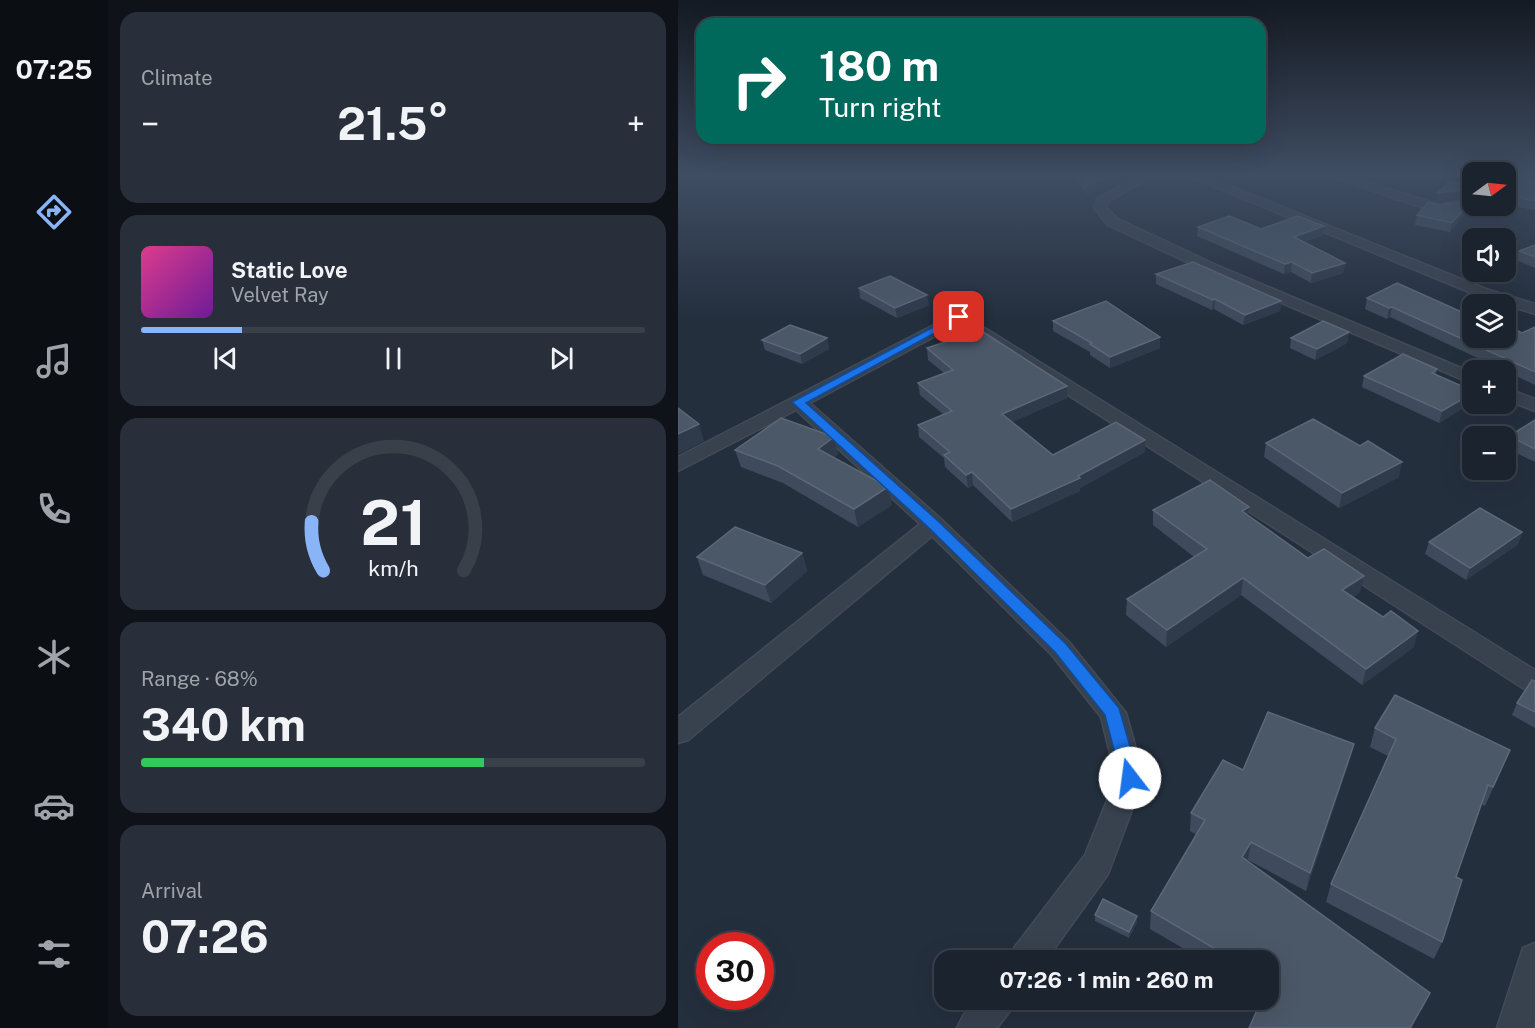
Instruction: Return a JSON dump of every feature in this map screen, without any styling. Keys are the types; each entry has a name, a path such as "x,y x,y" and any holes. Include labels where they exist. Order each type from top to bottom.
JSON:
{"street":[{"path":"1113,222 1211,268 1462,374"},
{"path":"1308,222 1481,292 1535,309"},
{"path":"678,465 959,317 1535,683"},
{"path":"1516,397 1535,405"},
{"path":"798,402 933,524 1060,648 1113,712 1130,778 1097,864 1033,950"},
{"path":"678,732 933,524"},
{"path":"1515,1028 1535,960"},
{"path":"975,1028 989,1010"}],"building":[{"path":"1212,222 1244,222 1261,229 1281,222 1314,222 1324,226 1294,237 1345,263 1312,273 1292,262 1285,264 1198,227"},
{"path":"1535,245 1535,257 1519,251"},
{"path":"1193,262 1281,301 1245,315 1215,299 1156,274"},
{"path":"890,276 927,295 895,308 859,288"},
{"path":"1397,283 1462,312 1462,339 1392,307 1389,308 1367,298"},
{"path":"1106,301 1160,337 1110,357 1090,344 1092,343 1053,321"},
{"path":"1323,321 1349,332 1317,349 1291,338"},
{"path":"790,325 827,338 800,354 762,340"},
{"path":"1535,327 1535,372 1516,363 1516,360 1509,360 1482,348 1516,348 1516,330 1522,333"},
{"path":"980,330 1067,386 1002,414 1053,455 1116,422 1145,440 1078,476 1080,478 1011,509 972,472 966,475 944,455 950,452 918,425 952,411 918,383 953,370 927,348"},
{"path":"1403,354 1437,369 1432,373 1462,386 1462,399 1442,411 1364,376"},
{"path":"678,408 699,424 678,434"},
{"path":"781,418 834,437 818,449 888,487 854,509 778,466 735,450"},
{"path":"1313,419 1360,446 1368,441 1402,462 1342,493 1266,443"},
{"path":"1535,420 1535,449 1516,440 1516,432"},
{"path":"1210,480 1249,507 1242,511 1308,558 1324,549 1364,576 1342,590 1383,617 1391,611 1418,631 1366,669 1243,578 1167,630 1127,599 1207,549 1153,510"},
{"path":"1480,508 1522,532 1470,568 1429,542"},
{"path":"735,527 802,553 765,585 697,557"},
{"path":"1532,680 1535,681 1535,712 1517,703"},
{"path":"1395,695 1510,750 1493,787 1488,785 1456,877 1462,880 1442,942 1331,884 1396,739 1375,728"},
{"path":"1268,712 1354,744 1310,873 1251,842 1242,857 1430,993 1410,1028 1249,1028 1257,1010 1279,1010 1279,950 1217,950 1151,911 1205,820 1191,813 1223,760 1243,770"},
{"path":"1103,899 1137,916 1129,932 1095,915"}],"route":[{"path":"959,317 798,402 933,524 1060,648 1113,712 1130,778"}]}
